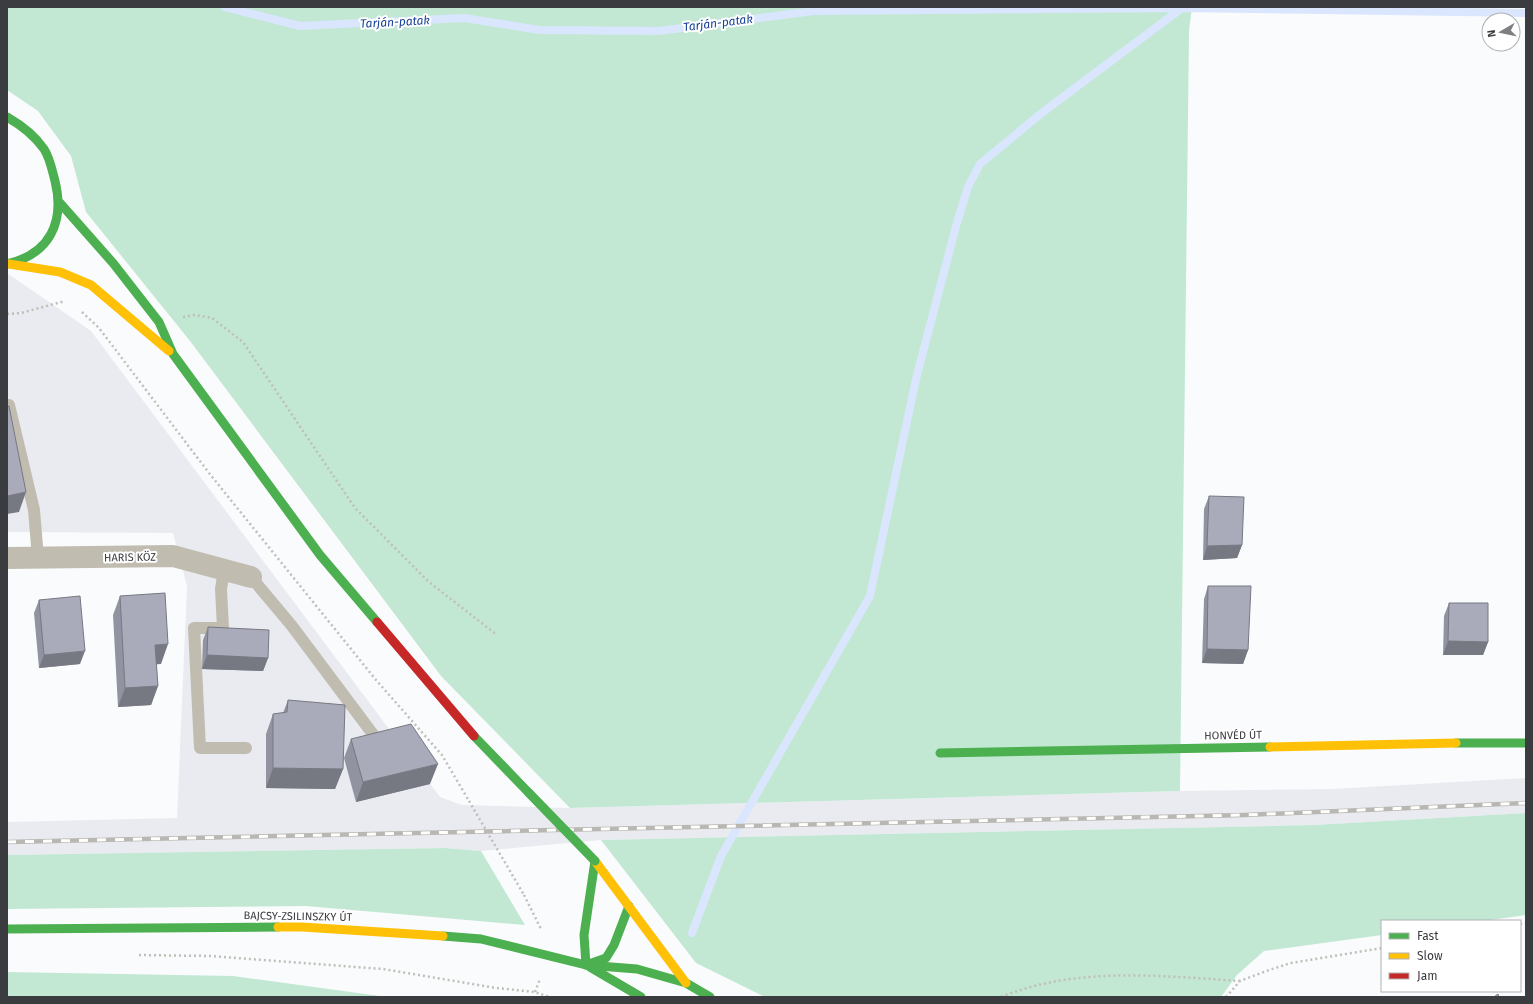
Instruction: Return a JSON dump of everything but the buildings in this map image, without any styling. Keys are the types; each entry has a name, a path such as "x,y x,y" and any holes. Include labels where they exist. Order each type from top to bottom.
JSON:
{"main road":[{"path":"7,117 30,133 45,150 54,172 60,203 57,221 51,235 43,245 35,252 8,264"},
{"path":"60,203 113,263 159,322 173,354 320,555 476,739 595,861 629,906 653,943 686,983"},
{"path":"8,264 60,272 91,285 173,354"},
{"name":"HONVÉD ÚT","path":"940,753 1526,742"},
{"path":"586,965 584,935 595,861"},
{"path":"586,965 606,958 614,945 629,906"},
{"name":"BAJCSY-ZSILINSZKY ÚT","path":"7,929 302,927 389,932 481,938 586,965"},
{"path":"586,965 637,969 686,983 710,997"},
{"path":"586,965 641,997"}],"street":[{"name":"HARIS KÖZ","path":"7,558 173,556 251,577"}],"lane":[{"path":"7,406 9,405 34,510 38,558"},
{"path":"224,570 221,589 223,628 194,628 200,748 246,748"},
{"path":"251,577 292,626 378,741"}],"path":[{"path":"7,314 21,313 70,300"},
{"path":"79,309 99,328 209,473 366,668 442,754 524,895"},
{"path":"159,322 195,315 212,318 243,342 355,508 429,582 497,635"},
{"path":"1002,997 1057,981 1089,977 1154,975 1240,981 1292,963 1381,948"},
{"path":"131,955 210,956 382,969 496,988 535,992 549,997"},
{"path":"1226,997 1240,981"}],"shaded area":[{"path":"7,273 91,331 440,797 462,805 570,808 1180,791 1332,789 1526,778 1526,813 1314,825 601,840 481,851 445,848 7,855 7,822 177,818 187,586 173,533 7,532"}],"green space":[{"path":"7,7 1192,7 1189,31 1180,791 570,808 441,676 190,341 86,212 71,156 38,111 7,90"},
{"path":"1526,813 1526,915 1491,920 1381,920 1381,935 1264,951 1237,975 1221,997 765,997 696,963 601,840 1314,825"},
{"path":"445,848 481,851 525,925 306,906 7,909 7,855"},
{"path":"7,972 233,976 387,997 7,997"}],"waterway":[{"name":"Tarján-patak","path":"225,7 300,26 464,18 540,30 659,31 814,11 1182,8 1526,13"},
{"path":"692,933 721,856 870,596 916,379 956,226 968,187 980,164 1043,112 1182,8"}],"railway":[{"path":"7,842 1245,815 1526,803"}],"traffic: fast":[{"path":"7,117 32,135 46,153 51,164 58,196 56,223 44,244 34,253 7,264"},
{"path":"60,203 113,263 159,322 173,354 320,555 377,622"},
{"path":"474,736 529,793"},
{"path":"1456,743 1526,743"},
{"path":"940,753 1270,747"},
{"path":"529,793 595,861"},
{"path":"595,861 584,935 586,965 606,958 614,945 629,906"},
{"path":"7,929 278,927"},
{"path":"443,936 481,939 586,965 637,969 686,983 710,997"},
{"path":"590,967 641,997"}],"traffic: slow":[{"path":"9,264 60,272 91,285 169,351"},
{"path":"1270,747 1456,743"},
{"path":"595,861 686,983"},
{"path":"278,927 302,927 443,936"}],"traffic: jam":[{"path":"377,622 474,736"}]}
